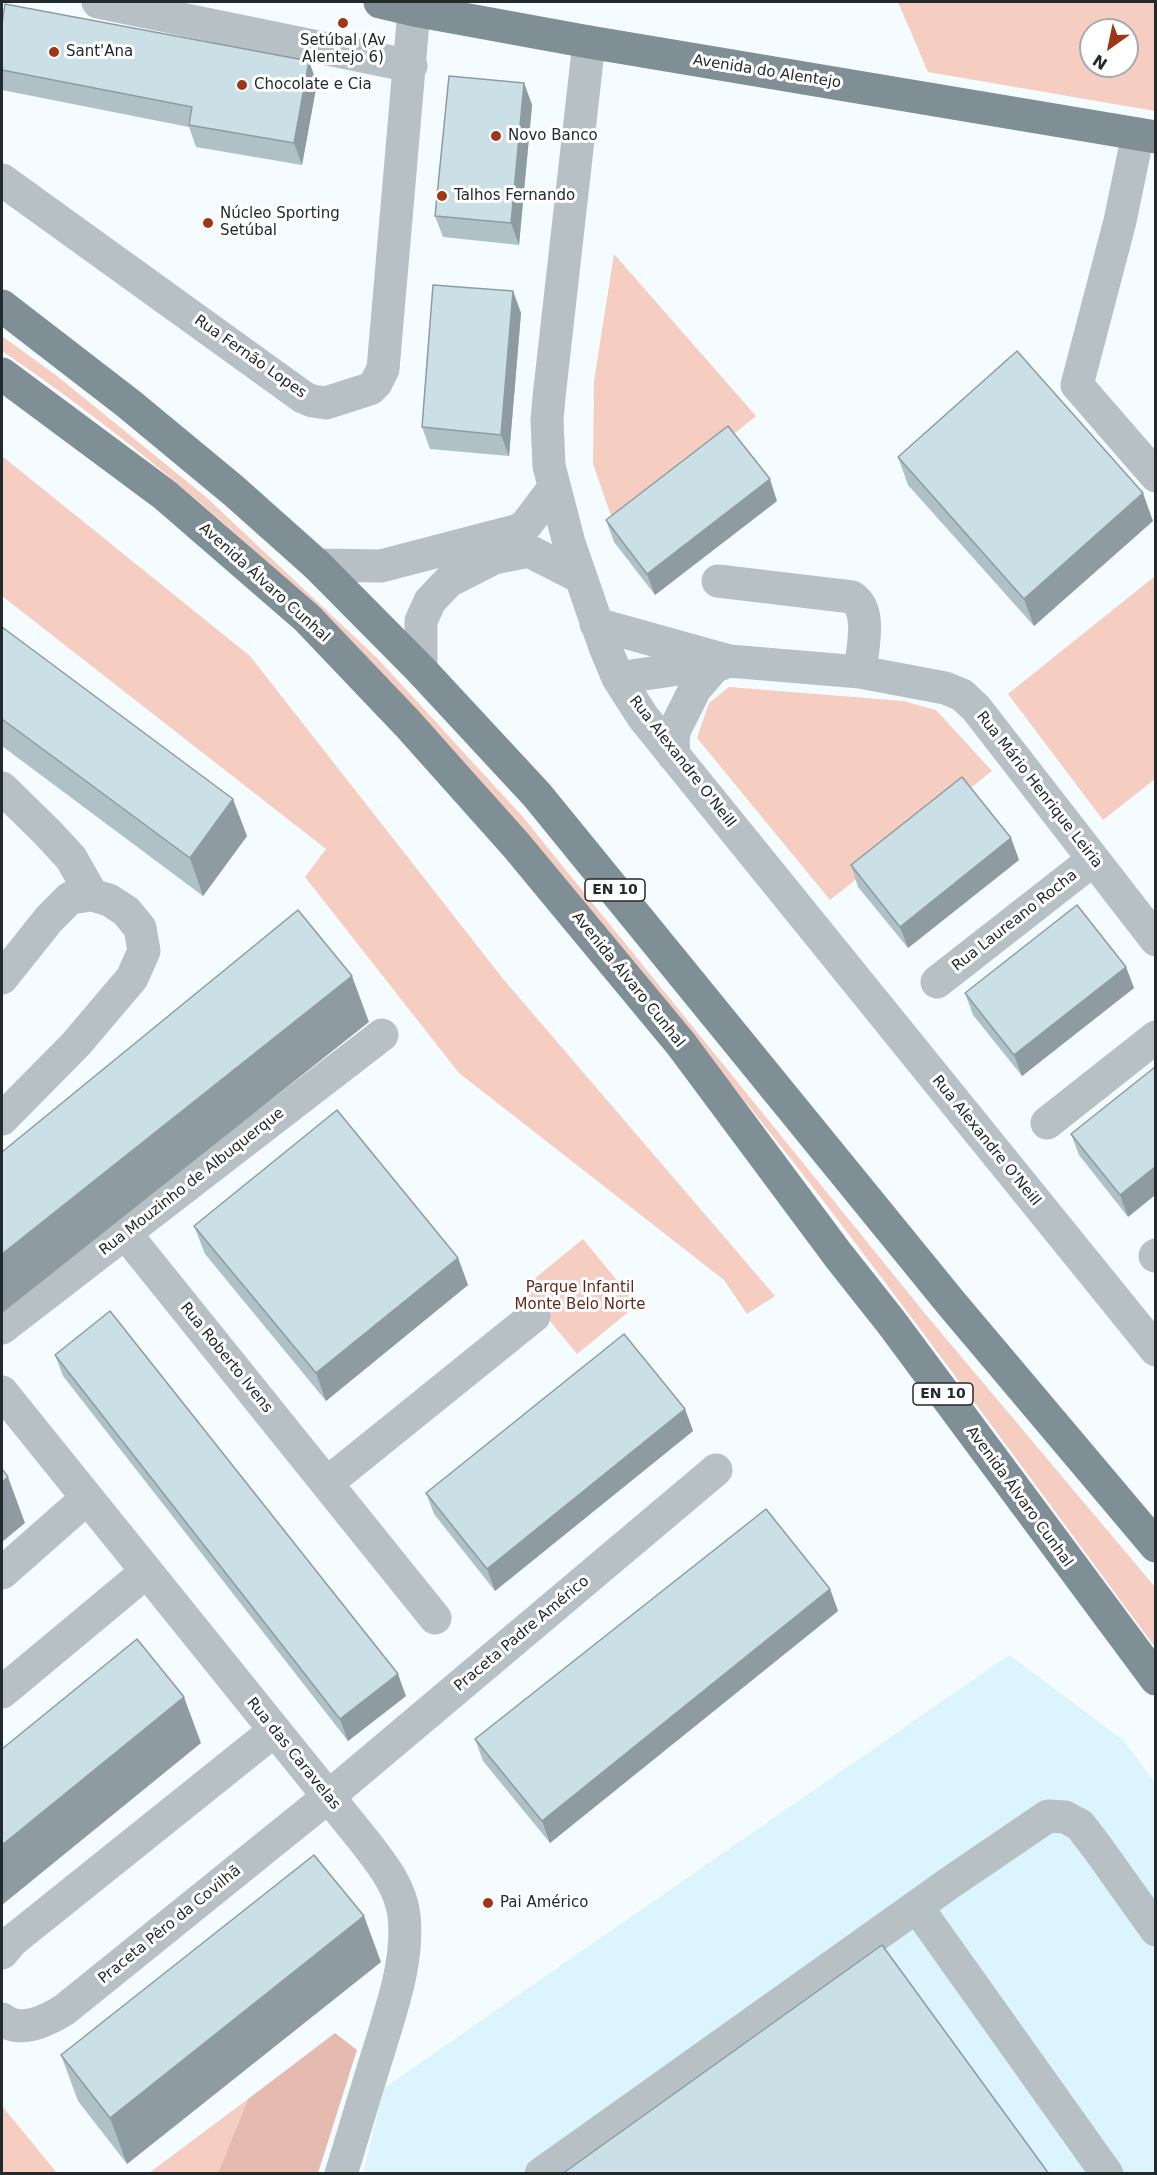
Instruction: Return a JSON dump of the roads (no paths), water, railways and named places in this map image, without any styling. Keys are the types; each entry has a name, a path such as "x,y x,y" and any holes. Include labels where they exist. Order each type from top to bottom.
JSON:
{"main road":[{"name":"Avenida do Alentejo","path":"380,2 589,42 1147,136"},
{"name":"EN 10","path":"2,306 129,404 234,491 317,566 421,670 537,795 958,1311 1155,1546"},
{"name":"Avenida Álvaro Cunhal","path":"2,374 165,495 307,618 408,724 516,845 681,1044 838,1255 891,1322 1155,1679"}],"street":[{"path":"98,2 411,66"},
{"name":"Rua Fernão Lopes","path":"2,180 303,397 326,403 370,389 383,369 411,66 414,10"},
{"name":"Rua Alexandre O'Neill","path":"589,42 547,420 549,466 580,578 618,678 644,717 675,756 1155,1350"},
{"path":"1147,136 1120,221 1077,385 1155,476"},
{"path":"317,566 381,566 519,530 526,525 554,488"},
{"path":"421,670 421,621 430,601 449,581 494,558 529,552 580,578"},
{"path":"718,581 852,597 861,604 865,615 860,672"},
{"name":"Rua Mário Henrique Leiria","path":"596,624 729,661 860,672 945,687 962,695 976,708 1155,940"},
{"path":"675,756 673,739 675,729 695,689 714,667 729,661"},
{"name":"Rua Mário Henrique Leiria","path":"618,678 729,661"},
{"path":"2,788 48,832 71,858 92,894"},
{"name":"Rua Laureano Rocha","path":"938,982 1093,860"},
{"path":"2,978 49,919 70,898 92,894 110,900 126,911 140,928 144,951 132,978 76,1044 2,1119"},
{"name":"Rua Mouzinho de Albuquerque","path":"2,1328 382,1035"},
{"path":"1047,1123 1155,1037"},
{"name":"Rua Roberto Ivens","path":"125,1233 435,1618"},
{"path":"327,1483 534,1316"},
{"name":"Rua das Caravelas","path":"2,1392 392,1879 404,1913 405,1930 400,1973 341,2174"},
{"name":"Praceta Padre Américo","path":"328,1797 716,1470"},
{"path":"2,1573 86,1499"},
{"path":"2,1692 145,1573"},
{"path":"2,1953 12,1941 274,1731"},
{"name":"Praceta Pêro da Covilhã","path":"2,2019 12,2025 28,2025 50,2019 64,2010 328,1797"},
{"path":"541,2174 1048,1816 1065,1817 1080,1825 1155,1930"},
{"path":"917,1907 1107,2174"}],"place":[{"name":"Setúbal (Av Alentejo 6)","path":"343,23"},
{"name":"Sant'Ana","path":"54,52"},
{"name":"Chocolate e Cia","path":"242,85"},
{"name":"Novo Banco","path":"496,136"},
{"name":"Talhos Fernando","path":"442,196"},
{"name":"Núcleo Sporting Setúbal","path":"208,223"},
{"name":"Pai Américo","path":"488,1903"}],"park label":[{"name":"Parque Infantil Monte Belo Norte","path":"580,1296"}]}
